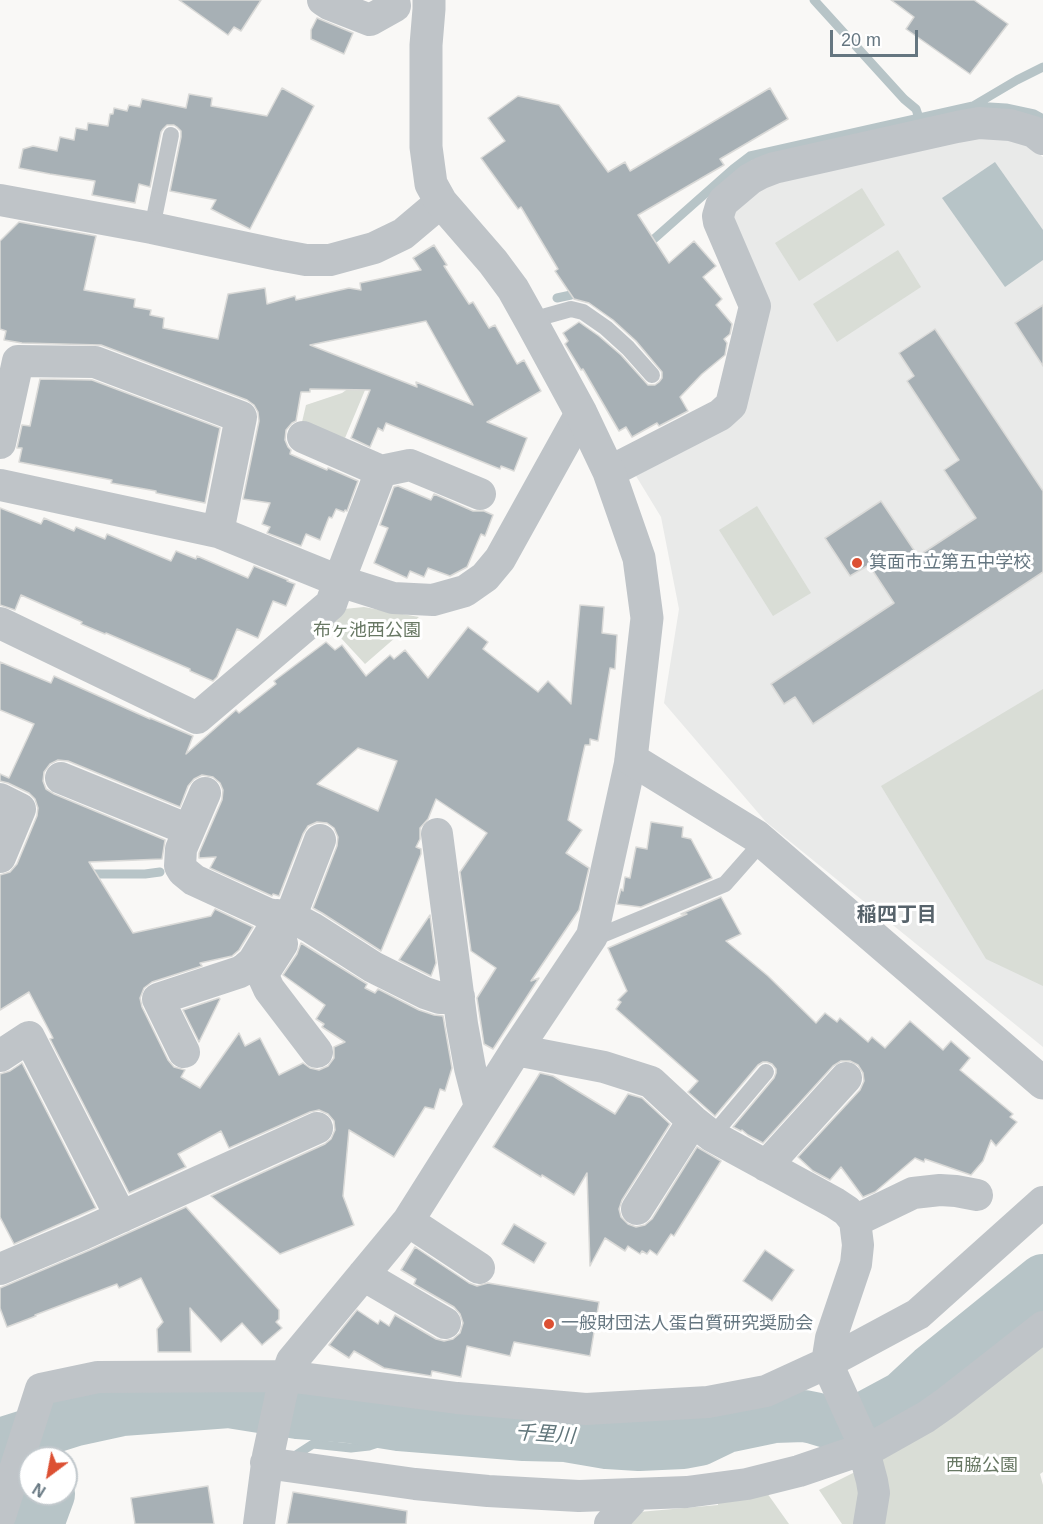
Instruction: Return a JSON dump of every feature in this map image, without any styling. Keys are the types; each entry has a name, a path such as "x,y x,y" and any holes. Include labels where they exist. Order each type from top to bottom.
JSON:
{"street":[{"path":"323,0 370,20 395,6 394,0"},
{"path":"259,1524 267,1460 284,1381 292,1361 408,1221 516,1050 592,936 631,759 647,618 639,558 609,472 581,413 513,289 493,262 441,202 431,184 426,147 426,45 429,0"},
{"path":"609,472 720,415 731,405 755,306 718,216 724,201 750,179 774,168 979,123 1010,125 1034,132 1043,139"},
{"path":"0,200 306,260 330,260 374,248 403,234 441,202"},
{"path":"0,443 18,361 95,362 241,417 218,532"},
{"path":"0,484 218,532 339,581 393,598 433,600 465,591 485,577 500,559 581,413"},
{"path":"303,437 381,471 410,465 480,494"},
{"path":"0,623 197,718 331,604 381,471"},
{"path":"631,759 762,842 1043,1083"},
{"path":"61,778 189,831"},
{"path":"205,793 181,849 180,866 194,880 268,914 288,918 312,928 374,967 426,993 440,998 459,997"},
{"path":"0,799 20,809 0,857"},
{"path":"437,834 470,1068 480,1107"},
{"path":"316,1052 269,989 264,972 320,840"},
{"path":"184,1052 158,999 240,972 252,962 270,934 288,918"},
{"path":"0,1056 29,1037 121,1217"},
{"path":"516,1050 604,1067 651,1082 703,1129 835,1203 847,1211 855,1221 858,1245 856,1264 831,1338 829,1369 862,1443 872,1481 874,1493 869,1524"},
{"path":"766,1166 846,1078"},
{"path":"2,1263 121,1217 317,1128"},
{"path":"637,1209 703,1129"},
{"path":"855,1221 914,1193 940,1190 977,1195"},
{"path":"0,1516 41,1389 98,1377 284,1381 586,1409 708,1402 766,1391 829,1369 918,1314 1043,1202"},
{"path":"408,1221 479,1268"},
{"path":"363,1275 445,1323"},
{"path":"862,1443 871,1448 926,1417 1043,1327"},
{"path":"267,1460 415,1484 579,1496 687,1492 747,1484 799,1471 849,1454 862,1443"},
{"path":"610,1524 637,1494"}],"lane":[{"path":"152,228 171,135"},
{"path":"532,323 546,316 572,309 582,312 606,328 652,375"},
{"path":"592,936 604,934 724,884 762,842"},
{"path":"703,1129 766,1072"}],"shaded area":[{"name":"箕面市立第五中学校","path":"972,136 1020,140 1043,157 1043,1047 766,822 664,703 679,609 661,517 636,476 740,417 766,304 730,207 764,181"},
{"path":"995,162 1043,230 1043,260 1005,287 942,198"}],"green space":[{"path":"862,188 885,225 799,281 775,243"},
{"path":"898,250 921,287 837,342 813,304"},
{"path":"373,371 345,438 302,422 306,405 342,393"},
{"path":"757,506 811,593 773,616 719,530"},
{"name":"布ヶ池西公園","path":"364,607 419,617 365,664 329,625 344,609"},
{"path":"1043,689 1043,986 986,959 881,786"},
{"name":"西脇公園","path":"1043,1344 1043,1472 1040,1474 1043,1485 1043,1524 879,1524 878,1461"},
{"path":"859,1470 859,1524 842,1524 819,1490"},
{"path":"767,1493 789,1524 625,1524 639,1512 718,1505 718,1501"}],"building":[{"path":"179,0 261,0 241,31 234,27 228,35"},
{"path":"891,0 974,0 1008,24 970,74 906,29 914,17"},
{"path":"317,18 353,33 344,54 311,39 311,30"},
{"path":"282,88 314,106 250,229 211,209 216,200 170,191 181,137 181,131 174,125 167,125 161,132 150,187 139,184 135,203 92,195 95,181 19,168 23,149 33,146 57,151 60,137 74,140 76,128 87,130 88,123 108,126 110,114 113,114 114,108 127,111 129,105 140,107 142,99 186,108 189,94 212,98 211,106 267,116"},
{"path":"770,88 788,119 720,159 724,165 638,215 669,263 694,241 716,266 703,277 722,299 716,305 732,324 730,334 724,339 727,343 725,355 702,374 680,397 688,411 659,426 657,423 632,437 626,427 619,431 583,369 581,370 565,344 568,341 563,333 579,322 621,355 648,385 655,385 659,382 662,372 636,341 613,320 589,303 574,299 555,271 558,269 521,207 518,209 481,158 505,141 488,118 518,96 559,105 608,172 625,162 630,171"},
{"path":"19,222 96,236 84,290 135,299 134,307 151,310 150,315 164,318 163,328 218,339 228,294 265,288 267,304 295,296 296,300 349,288 361,290 360,283 421,270 413,258 434,245 447,265 444,266 469,304 473,302 489,328 495,325 517,364 524,360 541,391 487,422 527,438 514,471 501,466 500,469 386,423 383,431 378,428 370,447 351,438 370,390 310,389 310,392 301,392 296,421 286,430 285,440 291,450 290,454 358,481 347,511 336,509 332,518 329,517 320,540 306,534 301,546 267,533 270,527 262,524 270,503 243,499 259,421 254,405 247,400 101,345 22,343 4,340 6,331 0,329 0,241","holes":["426,321 473,405 416,382 417,387 310,345"]},
{"path":"1043,305 1043,366 1015,323"},
{"path":"935,329 1043,491 1043,572 813,724 795,697 784,704 771,684 894,603 869,565 850,576 825,538 881,501 918,556 976,518 944,470 959,460 907,381 914,376 899,353"},
{"path":"40,379 92,380 220,428 205,503 111,483 112,480 19,462 22,448 17,448 22,425 30,426"},
{"path":"398,486 431,500 434,494 473,511 484,511 493,515 485,536 481,534 467,567 450,576 428,568 424,577 410,571 407,578 374,563 388,528 380,525 394,487"},
{"path":"0,508 41,524 44,518 74,531 76,527 105,539 107,534 171,561 176,551 196,559 197,556 248,578 254,566 295,584 286,606 273,601 258,638 237,629 217,677 213,681 190,669 81,624 82,622 21,595 15,610 0,605"},
{"path":"580,605 604,607 602,633 617,635 615,669 610,668 598,741 590,739 590,745 585,745 568,820 582,830 566,853 589,868 579,910 531,981 539,978 493,1049 484,1044 477,998 496,968 471,951 460,872 487,833 436,799 428,819 420,828 420,839 416,847 421,849 421,854 381,951 313,908 337,846 338,837 334,828 327,823 317,822 308,826 279,896 273,894 272,896 210,868 216,857 199,858 199,853 222,800 223,790 220,783 213,777 202,775 194,779 188,786 180,807 68,761 58,760 50,764 44,772 43,781 46,789 165,840 162,859 89,862 133,933 211,916 215,909 253,927 239,950 232,956 200,963 202,966 152,982 144,988 140,998 142,1007 168,1060 174,1067 185,1070 181,1077 200,1088 239,1033 245,1046 260,1038 279,1075 303,1063 319,1070 328,1066 334,1058 334,1047 345,1042 322,1027 324,1024 316,1019 325,1005 283,975 297,954 301,943 367,984 365,988 375,993 378,989 419,1010 443,1016 452,1068 445,1091 440,1089 434,1109 425,1107 394,1157 349,1130 343,1196 354,1225 280,1254 211,1196 325,1144 331,1139 335,1130 334,1121 328,1114 319,1110 229,1148 221,1131 178,1154 186,1167 129,1193 50,1039 53,1038 29,992 0,1010 0,875 10,872 17,864 37,816 38,808 35,799 29,793 0,781 0,774 9,778 34,724 0,710 0,662 51,683 54,676 193,736 186,754 236,710 239,713 276,684 274,681 326,642 335,650 342,645 366,676 390,655 394,659 405,650 428,678 468,627 488,642 483,649 538,692 548,681 571,704","holes":["358,748 397,761 378,811 317,784"]},
{"path":"651,822 683,827 682,837 691,839 712,878 641,907 617,904 621,889 623,891 625,877 630,878 636,847 647,849"},
{"path":"721,897 741,934 726,941 768,976 816,1023 825,1013 837,1022 840,1018 868,1042 872,1037 885,1048 910,1021 943,1050 951,1041 970,1058 960,1070 1013,1114 1010,1117 1017,1122 996,1146 991,1140 983,1161 971,1175 925,1159 924,1162 915,1158 875,1192 863,1197 841,1167 830,1180 813,1171 798,1157 860,1090 864,1081 863,1073 858,1065 850,1061 841,1061 833,1066 763,1143 733,1127 774,1078 776,1069 772,1064 763,1062 758,1065 715,1116 688,1092 698,1081 616,1009 621,1002 618,1000 627,991 608,948"},
{"path":"430,915 436,963 431,976 399,960"},
{"path":"220,999 199,1042 183,1010"},
{"path":"22,1063 96,1208 14,1244 0,1217 0,1074"},
{"path":"540,1073 553,1076 615,1114 628,1094 642,1098 670,1124 622,1200 619,1209 621,1217 628,1224 636,1227 645,1225 652,1219 697,1147 721,1161 674,1236 671,1234 657,1255 650,1250 647,1254 642,1251 640,1254 628,1246 625,1251 605,1238 590,1266 587,1173 574,1195 493,1147"},
{"path":"186,1207 279,1310 279,1319 276,1322 282,1328 262,1345 242,1323 221,1342 190,1308 191,1352 158,1352 157,1329 163,1322 141,1278 119,1288 117,1284 7,1327 0,1308 0,1288"},
{"path":"514,1224 546,1243 534,1263 502,1244"},
{"path":"415,1247 477,1286 488,1283 599,1302 590,1356 514,1342 510,1356 467,1346 461,1377 432,1371 431,1376 384,1368 354,1351 349,1358 329,1345 357,1310 378,1324 380,1320 389,1326 395,1315 436,1339 444,1341 453,1339 460,1333 463,1323 454,1307 414,1284 416,1279 401,1270"},
{"path":"765,1250 794,1270 772,1301 743,1281"},
{"path":"208,1486 214,1524 135,1524 131,1498"},
{"path":"293,1492 407,1511 406,1524 287,1524"}],"waterway":[{"path":"814,0 904,99 916,109 919,118"},
{"path":"973,106 1043,67"},
{"path":"646,246 750,156 973,106 1006,108 1034,114 1043,119"},
{"path":"557,298 581,292"},
{"path":"86,874 160,872"},
{"name":"千里川","path":"0,1444 76,1420 122,1410 229,1402 399,1425 566,1436 607,1443 639,1445 699,1440 726,1427 774,1417 804,1416 843,1425 864,1418 903,1397 932,1370 1043,1280"},
{"path":"349,1417 350,1396"},
{"path":"296,1455 313,1444 351,1448 369,1446 390,1439 399,1425"},
{"path":"38,1524 45,1506"}],"place":[{"name":"箕面市立第五中学校","path":"857,563"},
{"name":"一般財団法人蛋白質研究奨励会","path":"549,1324"}],"district":[{"name":"稲四丁目","path":"897,915"}]}
